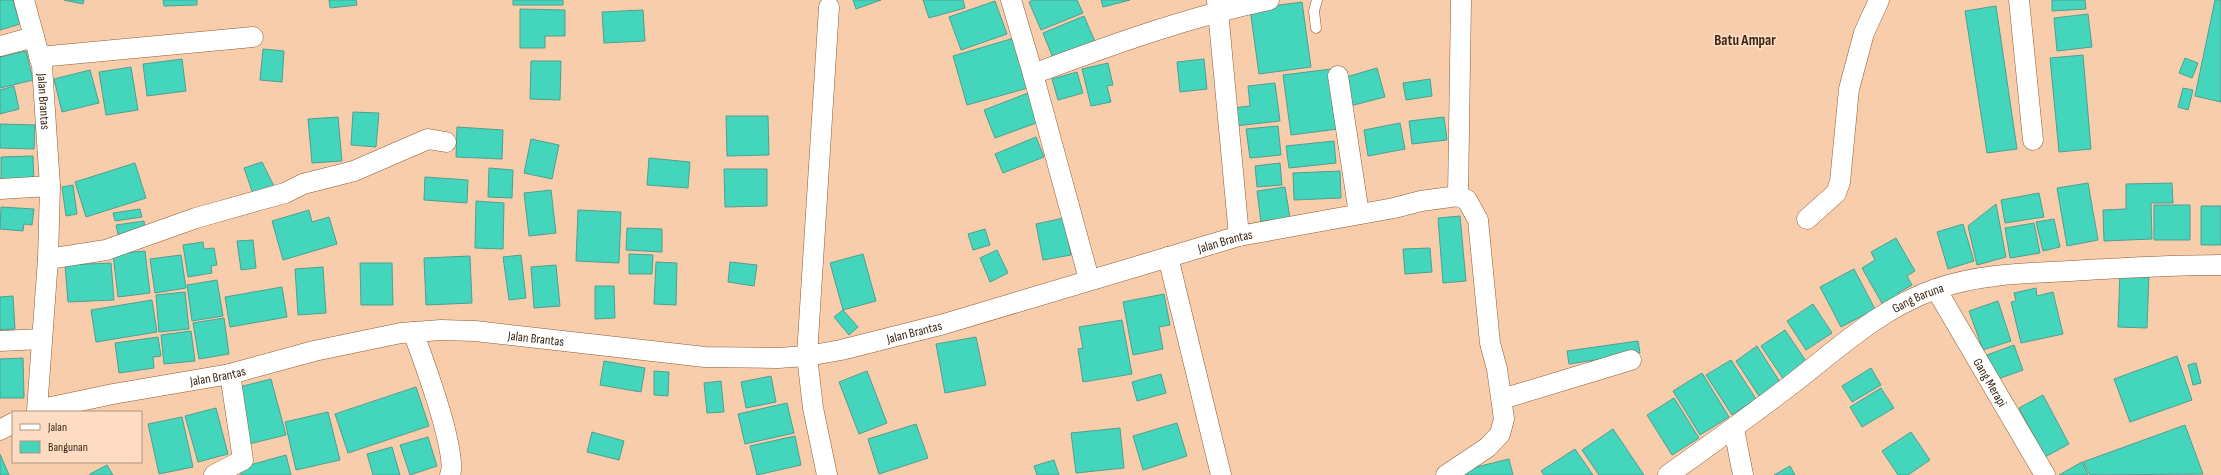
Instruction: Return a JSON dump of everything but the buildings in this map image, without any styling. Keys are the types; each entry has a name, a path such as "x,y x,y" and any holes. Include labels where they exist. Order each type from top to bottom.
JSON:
{"street":[{"name":"Jalan Brantas","path":"24,0 42,66 50,186 48,258 35,411 113,394 230,374 314,351 413,332 441,330 475,331 705,357 778,358 807,356 841,350 944,324 1089,279 1239,236 1421,201 1458,196"},
{"path":"1011,0 1033,74 1089,279"},
{"path":"1033,74 1217,5 1269,0"},
{"path":"1446,475 1488,447 1500,434 1504,419 1502,399 1490,343 1478,220 1467,200 1458,196 1461,0"},
{"path":"1807,219 1836,193 1840,182 1849,89 1864,33 1879,0"},
{"path":"2019,0 2033,140"},
{"path":"1217,5 1239,236"},
{"path":"827,475 813,408 807,356 828,8"},
{"path":"0,46 34,37"},
{"path":"39,57 252,37"},
{"path":"1338,76 1359,214"},
{"path":"48,258 106,250 196,218 285,193 303,184 354,171 428,139 446,142"},
{"path":"0,189 50,186"},
{"path":"1168,257 1221,475"},
{"name":"Gang Baruna","path":"1668,475 1734,429 1871,324 1915,298 1936,289 1970,280 2025,273 2172,265 2221,265"},
{"name":"Gang Merapi","path":"1936,289 2045,475"},
{"path":"413,332 436,396 448,447 451,466 450,475"},
{"path":"0,341 42,339"},
{"path":"1502,399 1631,360"},
{"path":"214,475 243,460 230,374"},
{"path":"0,430 12,424"},
{"path":"1734,429 1743,475"}],"lane":[{"path":"1316,28 1314,11 1317,0"}],"district":[{"name":"Batu Ampar","path":"1745,40"}]}
